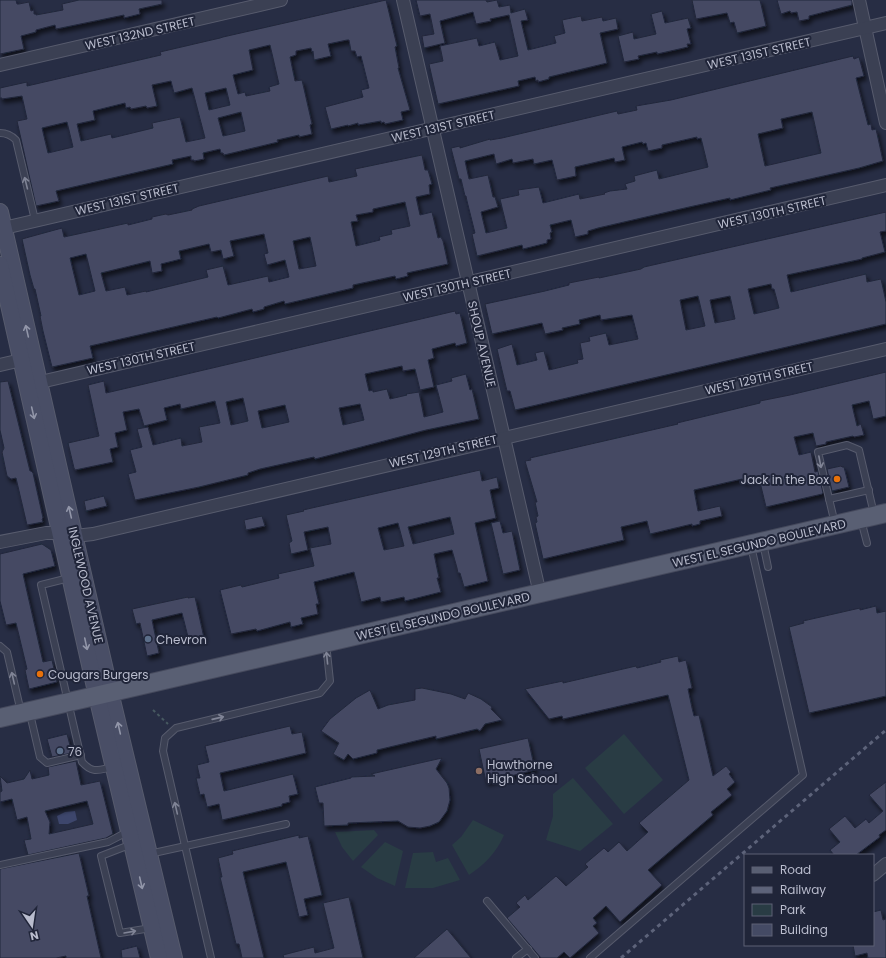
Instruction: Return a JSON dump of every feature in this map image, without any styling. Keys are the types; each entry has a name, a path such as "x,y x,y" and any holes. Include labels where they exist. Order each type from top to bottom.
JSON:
{"main road":[{"name":"INGLEWOOD AVENUE","path":"0,212 27,358 121,766 159,958"},
{"name":"INGLEWOOD AVENUE","path":"0,266 27,358"},
{"name":"WEST EL SEGUNDO BOULEVARD","path":"0,718 874,516"},
{"name":"INGLEWOOD AVENUE","path":"68,535 71,578 104,694"},
{"name":"INGLEWOOD AVENUE","path":"121,766 136,847 174,958"}],"street":[{"name":"WEST 132ND STREET","path":"0,65 280,0"},
{"name":"SHOUP AVENUE","path":"403,0 540,594"},
{"path":"859,0 886,123"},
{"name":"WEST 131ST STREET","path":"2,228 886,23"},
{"name":"WEST 130TH STREET","path":"33,383 886,185"},
{"name":"WEST 129TH STREET","path":"0,542 46,533 68,535 101,532 886,349"},
{"path":"0,365 27,358"},
{"path":"874,874 886,864"}],"lane":[{"path":"0,133 10,135 16,140 35,220"},
{"path":"835,525 818,452 847,445 859,450 869,490 874,516 867,543"},
{"path":"829,499 869,490"},
{"path":"756,543 768,567"},
{"path":"590,958 803,775 756,543"},
{"path":"71,578 41,585 82,762 89,769 93,770 121,766"},
{"path":"211,958 163,751 165,738 176,728 320,693 330,681 326,643"},
{"path":"0,646 7,652 40,758 47,763 81,755"},
{"path":"0,865 108,842 136,847 185,846 286,824"},
{"path":"136,847 101,856 120,933 152,928"},
{"path":"487,900 535,958"},
{"path":"516,958 528,949"}],"path":[{"path":"153,710 169,725"}],"green space":[{"path":"624,734 663,780 624,814 585,768"},
{"path":"573,778 613,824 580,851 546,840 553,816 553,794"},
{"path":"473,820 504,835 490,858 469,875 452,845 461,837"},
{"path":"374,830 378,835 353,861 342,847 335,832"},
{"path":"385,842 403,851 395,886 377,878 361,867"},
{"path":"433,852 436,862 448,858 460,880 433,888 405,888 413,853"}],"water":[{"path":"75,811 77,820 68,824 59,824 57,816 65,812"}],"building":[{"path":"0,0 16,0 17,4 29,2 31,11 34,10 34,14 36,15 63,10 62,4 79,0 162,0 162,4 139,9 140,14 124,18 124,15 56,29 55,25 36,30 36,32 21,36 24,49 0,54"},
{"path":"386,0 397,46 395,47 398,68 410,110 401,112 403,120 385,124 384,122 381,123 381,121 358,125 358,123 331,129 325,107 363,97 361,90 369,88 361,56 357,57 355,51 351,51 349,40 328,44 331,56 314,60 313,51 312,52 311,48 296,51 296,55 290,57 295,81 302,80 312,124 310,125 312,134 299,137 299,135 277,140 278,142 224,155 221,153 220,149 203,153 204,159 194,161 191,160 191,156 172,160 173,164 56,191 59,201 36,206 17,121 27,119 22,96 2,99 0,98 0,88 27,82 27,86 161,55 160,52","holes":["270,45 279,84 269,87 270,91 246,96 245,92 238,94 233,75 253,70 249,50","171,81 174,93 192,88 205,138 186,142 180,117 152,123 153,128 112,138 111,134 81,141 77,124 95,120 93,111 125,103 126,108 130,107 131,109 146,106 147,108 157,106 152,85","226,88 230,105 209,110 205,93","241,112 245,131 223,136 218,118","67,122 73,147 48,153 42,128"]},
{"path":"416,0 486,0 487,2 497,0 499,7 510,5 511,13 525,9 528,20 521,21 528,50 556,43 554,36 565,33 562,20 581,16 582,21 602,17 603,21 616,18 618,29 600,33 607,63 549,77 549,79 538,82 538,80 536,81 535,77 518,81 519,86 438,104 429,64 443,61 440,46 477,38 479,46 495,42 500,60 518,56 509,15 476,24 473,12 440,21 445,43 424,48 422,36 434,34 430,14 420,16"},
{"path":"692,0 760,0 766,26 737,33 734,22 730,23 727,13 696,19"},
{"path":"777,0 852,0 852,5 809,16 809,19 799,21 797,12 791,13 790,11 781,14"},
{"path":"662,11 665,23 688,18 691,28 687,29 691,44 687,44 688,47 666,52 657,54 657,52 638,56 639,59 624,62 618,36 633,32 634,39 656,34 651,14"},
{"path":"853,56 854,59 859,57 864,76 856,78 868,125 871,124 872,130 876,129 883,161 859,168 770,188 771,190 730,200 730,198 598,228 588,231 588,234 575,237 571,220 550,225 552,232 550,233 551,239 547,240 547,243 523,249 522,245 477,256 472,234 475,233 466,196 461,179 459,179 451,148 460,146 460,148 490,139 502,138 617,111 618,114 637,110 636,106 671,100","holes":["812,112 821,153 765,166 758,134 783,128 781,119","697,137 697,139 701,138 708,167 659,179 657,170 634,176 635,181 625,184 627,189 610,191 604,193 605,194 580,199 579,194 543,203 539,187 518,190 519,195 500,199 507,228 486,233 481,212 498,207 495,197 493,197 488,175 469,179 465,161 494,154 496,164 512,159 513,163 533,159 534,164 552,160 557,180 576,176 575,167 614,158 615,162 625,160 622,147 642,142 643,144 646,143 648,151 662,148 662,145"]},
{"path":"422,155 425,170 428,170 432,184 429,185 430,194 416,197 420,215 432,212 438,238 441,237 443,241 448,264 407,273 408,276 396,279 395,276 353,285 353,288 285,304 284,301 253,312 252,309 218,318 90,346 93,358 52,367 35,289 30,275 22,239 62,228 64,237 128,223 128,225 152,219 152,217 192,210 199,206 328,176 329,182 357,176 355,169","holes":["405,202 410,226 391,230 392,234 379,237 380,240 356,246 351,222 358,221 356,215 373,212 373,209","264,234 268,253 264,254 267,265 285,260 289,277 269,282 268,276 228,285 223,266 206,270 208,277 146,292 127,295 125,287 106,291 101,273 150,261 152,273 162,271 161,264 181,259 179,251 209,244 211,252 221,250 223,259 234,256 230,241","310,237 316,266 299,269 293,241","86,254 95,291 79,295 70,258"]},
{"path":"886,212 886,231 880,232 885,252 862,259 787,275 791,292 866,274 867,282 881,279 886,302 886,324 515,410 510,391 507,391 497,349 512,344 517,365 537,360 535,353 544,351 549,370 578,363 577,360 583,359 580,343 590,341 589,337 606,333 609,345 638,339 632,315 601,320 600,315 579,320 580,324 545,334 542,323 492,334 485,304 569,285 569,283 599,278 641,269 644,267","holes":["771,284 772,289 774,289 779,308 754,314 748,289","698,296 705,326 686,330 680,300","730,296 735,319 715,323 710,300"]},
{"path":"455,311 456,314 460,313 467,343 456,346 455,343 432,349 434,358 428,360 434,387 420,390 415,369 403,371 402,366 365,374 369,391 373,390 373,392 387,389 390,399 419,392 424,417 443,412 436,385 452,381 451,378 466,374 470,390 472,389 479,419 426,430 315,459 314,457 260,469 248,473 248,475 199,487 135,500 128,474 136,472 130,450 142,447 137,429 148,427 153,445 181,438 182,446 202,442 199,427 220,423 215,401 181,409 180,404 164,408 167,420 144,426 139,409 123,412 127,430 115,433 118,447 110,449 113,462 75,470 68,443 99,436 88,385 104,381 106,393","holes":["243,398 248,421 231,425 226,402","360,404 364,420 343,425 339,408","285,405 289,422 262,428 258,411"]},
{"path":"886,372 886,416 873,419 869,401 852,405 857,426 861,424 864,435 826,442 826,444 816,446 813,433 794,437 799,455 811,452 815,472 818,471 822,494 766,507 759,478 743,482 742,479 694,490 698,511 720,506 722,516 700,521 700,524 692,526 692,524 650,534 647,521 621,527 624,540 543,559 535,523 537,522 536,517 538,516 535,502 537,502 525,461 531,460 530,458 678,424 677,423 760,403 760,401"},
{"path":"8,381 30,471 33,473 43,522 27,525 16,478 11,479 7,476 2,452 4,448 0,430 0,382"},
{"name":"Jack in the Box","path":"841,466 844,467 849,487 832,491 827,469"},
{"path":"480,470 482,481 497,477 499,488 490,490 496,518 475,523 488,581 464,587 460,573 458,573 452,550 434,554 439,578 437,578 441,592 405,601 404,597 381,602 380,597 361,602 354,572 314,582 319,604 316,604 318,614 301,618 303,624 291,627 290,622 257,631 256,629 231,634 220,590 241,585 242,587 279,578 278,574 314,566 310,548 331,544 328,527 304,532 308,550 291,554 289,543 292,541 286,515 304,511 303,510","holes":["450,517 454,534 413,544 408,527","398,523 404,546 384,550 378,528"]},
{"path":"104,496 107,506 86,511 84,501"},
{"path":"262,516 265,526 246,530 244,520"},
{"path":"500,521 503,533 512,531 520,570 503,574 491,523"},
{"path":"42,544 51,550 55,566 23,574 43,662 52,660 57,682 29,689 25,670 27,669 16,623 6,625 0,601 0,554"},
{"path":"188,597 195,597 204,638 189,641 182,613 152,620 159,653 147,656 140,623 136,624 132,609"},
{"path":"876,606 877,613 886,611 886,696 809,713 789,627 804,623 803,621 860,608 860,610"},
{"path":"678,656 679,662 686,660 692,688 688,689 692,708 694,716 699,715 713,776 726,766 731,772 729,774 735,782 727,789 732,795 711,812 713,815 648,870 662,885 620,922 606,906 593,918 597,923 593,926 599,933 570,958 564,952 557,958 541,958 507,918 520,907 516,903 525,895 528,900 556,876 566,886 588,867 585,864 604,848 608,852 619,842 627,851 648,832 639,823 689,780 668,695 563,719 562,716 549,719 525,689 563,681 563,683 636,666 637,668 661,662 660,660"},
{"path":"422,688 451,694 465,699 468,693 481,699 492,707 491,709 502,720 485,724 480,731 477,729 436,739 436,736 377,750 377,753 353,759 348,754 344,760 333,754 339,743 321,731 330,719 356,698 370,690 378,709 388,705 415,700 415,689"},
{"path":"290,726 292,734 302,732 306,753 220,773 224,791 293,774 298,794 289,796 290,802 282,804 282,806 222,820 219,804 207,807 204,794 200,795 196,778 200,778 197,765 209,762 205,746"},
{"path":"67,734 72,753 52,757 47,739"},
{"path":"528,738 535,770 486,782 479,749"},
{"path":"442,758 436,769 447,783 450,800 447,811 439,822 420,828 408,827 398,821 348,823 348,825 324,826 323,803 319,803 315,787 351,777 375,776 371,774"},
{"path":"76,761 81,785 100,781 113,834 106,838 28,855 24,840 31,839 27,817 17,820 12,799 0,802 0,792 2,791 0,776 7,783 24,779 30,770 32,779 49,775 48,767","holes":["87,801 93,824 49,834 50,822 45,811"]},
{"path":"886,782 886,830 879,835 880,837 857,854 833,854 830,850 840,842 829,829 845,816 855,828 866,819 869,823 883,811 869,795"},
{"path":"299,835 299,838 308,836 322,895 304,899 308,915 299,917 286,862 243,872 264,958 242,958 239,944 236,944 220,877 222,877 218,858 233,854 232,851"},
{"path":"79,853 101,958 66,958 66,956 56,958 0,958 0,869"},
{"path":"349,897 363,958 284,958 283,955 314,947 315,953 334,948 323,903"},
{"path":"881,910 883,920 886,919 886,958 868,958 867,953 855,956 853,946 874,946 874,912"},
{"path":"447,929 471,958 414,958"},
{"path":"137,946 140,958 122,958 121,950"}],"railway":[{"path":"621,958 886,730"}],"place":[{"name":"Jack in the Box","path":"837,479"},
{"name":"Chevron","path":"148,639"},
{"name":"Cougars Burgers","path":"40,674"},
{"name":"76","path":"60,751"},
{"name":"Hawthorne High School","path":"479,771"}]}
